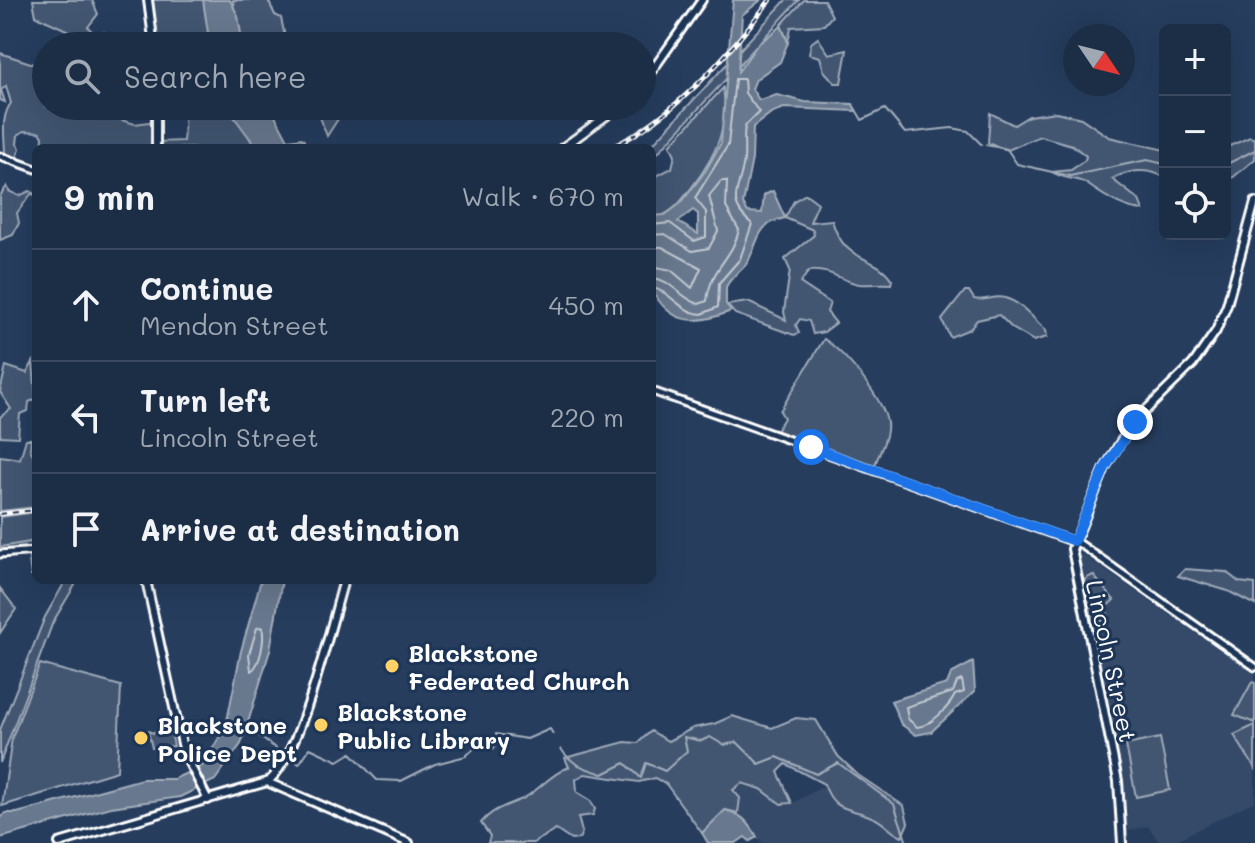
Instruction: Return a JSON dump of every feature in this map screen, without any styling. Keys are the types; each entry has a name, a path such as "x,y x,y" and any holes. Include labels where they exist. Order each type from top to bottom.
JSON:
{"main road":[{"path":"148,0 152,32"},
{"path":"656,65 702,0"},
{"path":"156,120 156,144"},
{"path":"568,144 601,120"},
{"name":"Lincoln Street","path":"1122,843 1118,781 1073,564 1074,541 1121,441 1141,415 1193,364 1215,333 1227,305 1255,202"},
{"path":"147,584 155,632 188,764 208,800"},
{"path":"59,843 267,782 280,771 292,749 343,584"},
{"path":"267,782 409,843"}],"street":[{"path":"0,156 32,168"},
{"path":"656,392 1074,541 1255,667"},
{"path":"0,554 32,551"}],"shaded area":[{"path":"33,0 92,0 98,14 88,27 92,32 70,32 36,16"},
{"path":"149,0 204,0 210,32 153,32"},
{"path":"233,0 268,0 275,15 281,18 284,32 236,32"},
{"path":"786,0 799,0 656,155 656,144 653,144"},
{"path":"804,0 824,0 832,16 824,25 791,27 788,42 781,25"},
{"path":"818,38 829,54 847,50 841,83 835,83 824,71 820,57 809,54 811,43"},
{"path":"0,53 32,63 32,120 121,120 135,124 156,121 157,142 183,141 184,120 240,120 253,144 42,144 40,132 24,131 18,135 20,148 16,161 5,155 4,121 11,103 6,86 1,90 5,102 0,100"},
{"path":"723,88 724,116 714,153 680,202 656,218 656,176 672,168 675,155 670,145"},
{"path":"1056,112 1081,118 1109,137 1159,149 1159,175 1138,171 1112,179 1139,200 1143,210 1121,204 1083,182 1052,172 1071,170 1085,160 1086,156 1072,145 1040,136 1008,150 988,143 990,113 1014,125 1029,116"},
{"path":"321,120 337,120 327,136"},
{"path":"1250,137 1255,139 1255,159 1231,179 1231,168 1231,145"},
{"path":"7,186 9,191 19,196 32,192 17,213 19,223 13,235 0,240 0,196"},
{"path":"806,194 818,203 810,222 832,220 844,245 877,266 892,280 891,284 859,284 824,272 809,271 800,283 830,303 827,312 836,323 824,332 813,334 809,321 800,319 796,325 799,333 794,335 735,314 727,305 748,302 786,320 784,312 790,270 785,259 814,235 813,230 785,218 794,201"},
{"path":"965,291 969,291 974,299 1001,297 1011,300 1046,330 1047,337 1034,341 1012,328 999,315 977,320 970,329 950,337 942,320"},
{"path":"824,339 862,377 884,413 887,433 875,465 776,431 784,418 780,411"},
{"path":"32,364 32,401 28,411 20,414 18,437 0,436 0,417 11,409 0,392 6,366 27,373"},
{"path":"26,439 31,439 32,507 0,511 0,456 20,459"},
{"path":"32,513 32,576 28,552 0,554 0,517"},
{"path":"1082,554 1255,674 1255,801 1171,843 1160,843 1148,826 1128,831 1124,786 1078,560"},
{"path":"1185,569 1226,572 1239,582 1255,584 1255,605 1228,591 1178,576"},
{"path":"1093,575 1114,600 1104,609 1109,615 1097,625 1093,623 1084,580"},
{"path":"64,584 76,584 53,622 0,763 0,730 45,617"},
{"path":"0,588 16,609 0,633"},
{"path":"40,664 121,686 117,771 2,806 12,738"},
{"path":"1252,682 1255,683 1255,723 1234,715"},
{"path":"732,716 772,728 796,718 816,720 838,756 858,775 904,806 908,823 902,837 876,819 839,805 828,794 824,784 786,764 778,772 792,803 781,804 761,789 742,783 733,790 740,798 738,813 726,810 702,833 666,784 655,778 639,782 585,774 576,779 577,792 590,800 595,809 593,815 578,817 582,832 579,839 571,840 556,830 533,843 488,843 490,836 481,823 495,811 526,797 569,767 565,758 625,742 638,743 651,731 668,741 693,728"},
{"path":"1255,725 1255,768 1234,735"},
{"path":"170,728 174,746 152,748 148,731 153,733"},
{"path":"1160,738 1170,790 1136,797 1126,745"},
{"path":"721,758 791,804 848,772 908,843 763,843 699,790"}],"water":[{"path":"203,0 230,0 238,16 241,32 208,32"},
{"path":"733,0 761,0 742,15 738,72 757,45 781,26 788,42 780,62 756,79 752,89 759,100 777,95 805,102 853,104 856,111 784,108 771,113 753,127 752,159 743,204 748,212 762,213 764,195 773,191 785,218 763,229 747,263 728,283 726,304 731,311 707,319 686,319 667,310 656,296 656,216 665,215 681,203 706,170 721,143","holes":["693,210 698,214 698,234 678,222"]},
{"path":"236,120 277,120 288,140 302,138 306,144 254,144"},
{"path":"260,584 281,584 270,650 241,744 215,780 180,797 111,807 0,838 0,819 5,813 17,813 142,779 174,779 202,766 226,726 241,651"},
{"path":"973,662 975,691 931,732 916,735 901,724 891,701 947,684 951,674"},
{"path":"725,810 744,819 757,837 750,841 745,837 736,843 708,843 702,833"}],"waterway":[{"path":"855,108 862,120 885,109 905,133 952,128 968,131 981,144"},
{"path":"986,145 1007,149 1017,164 1070,176 1147,160 1159,163"},
{"path":"1231,162 1255,150"},
{"path":"0,547 32,542"},
{"path":"248,728 282,753"},
{"path":"294,760 299,764 310,748 338,761 351,753 377,780 401,781 435,764 466,756 482,741 494,749 496,734 527,739 550,729 553,734"},
{"path":"561,749 574,762 590,770 603,774 625,763 641,778 646,763 665,771 687,751 684,737 701,741 710,737 724,745 737,742 759,764 777,757 816,774 838,763 894,804 907,843"}],"railway":[{"path":"656,120 717,64 770,0"},
{"path":"618,144 656,120"},
{"path":"0,514 32,510"}],"place":[{"name":"Blackstone Federated Church","path":"392,666"},
{"name":"Blackstone Public Library","path":"321,725"},
{"name":"Blackstone Police Dept","path":"141,738"}],"route":[{"path":"811,447 1074,541 1105,468 1135,422"}]}
